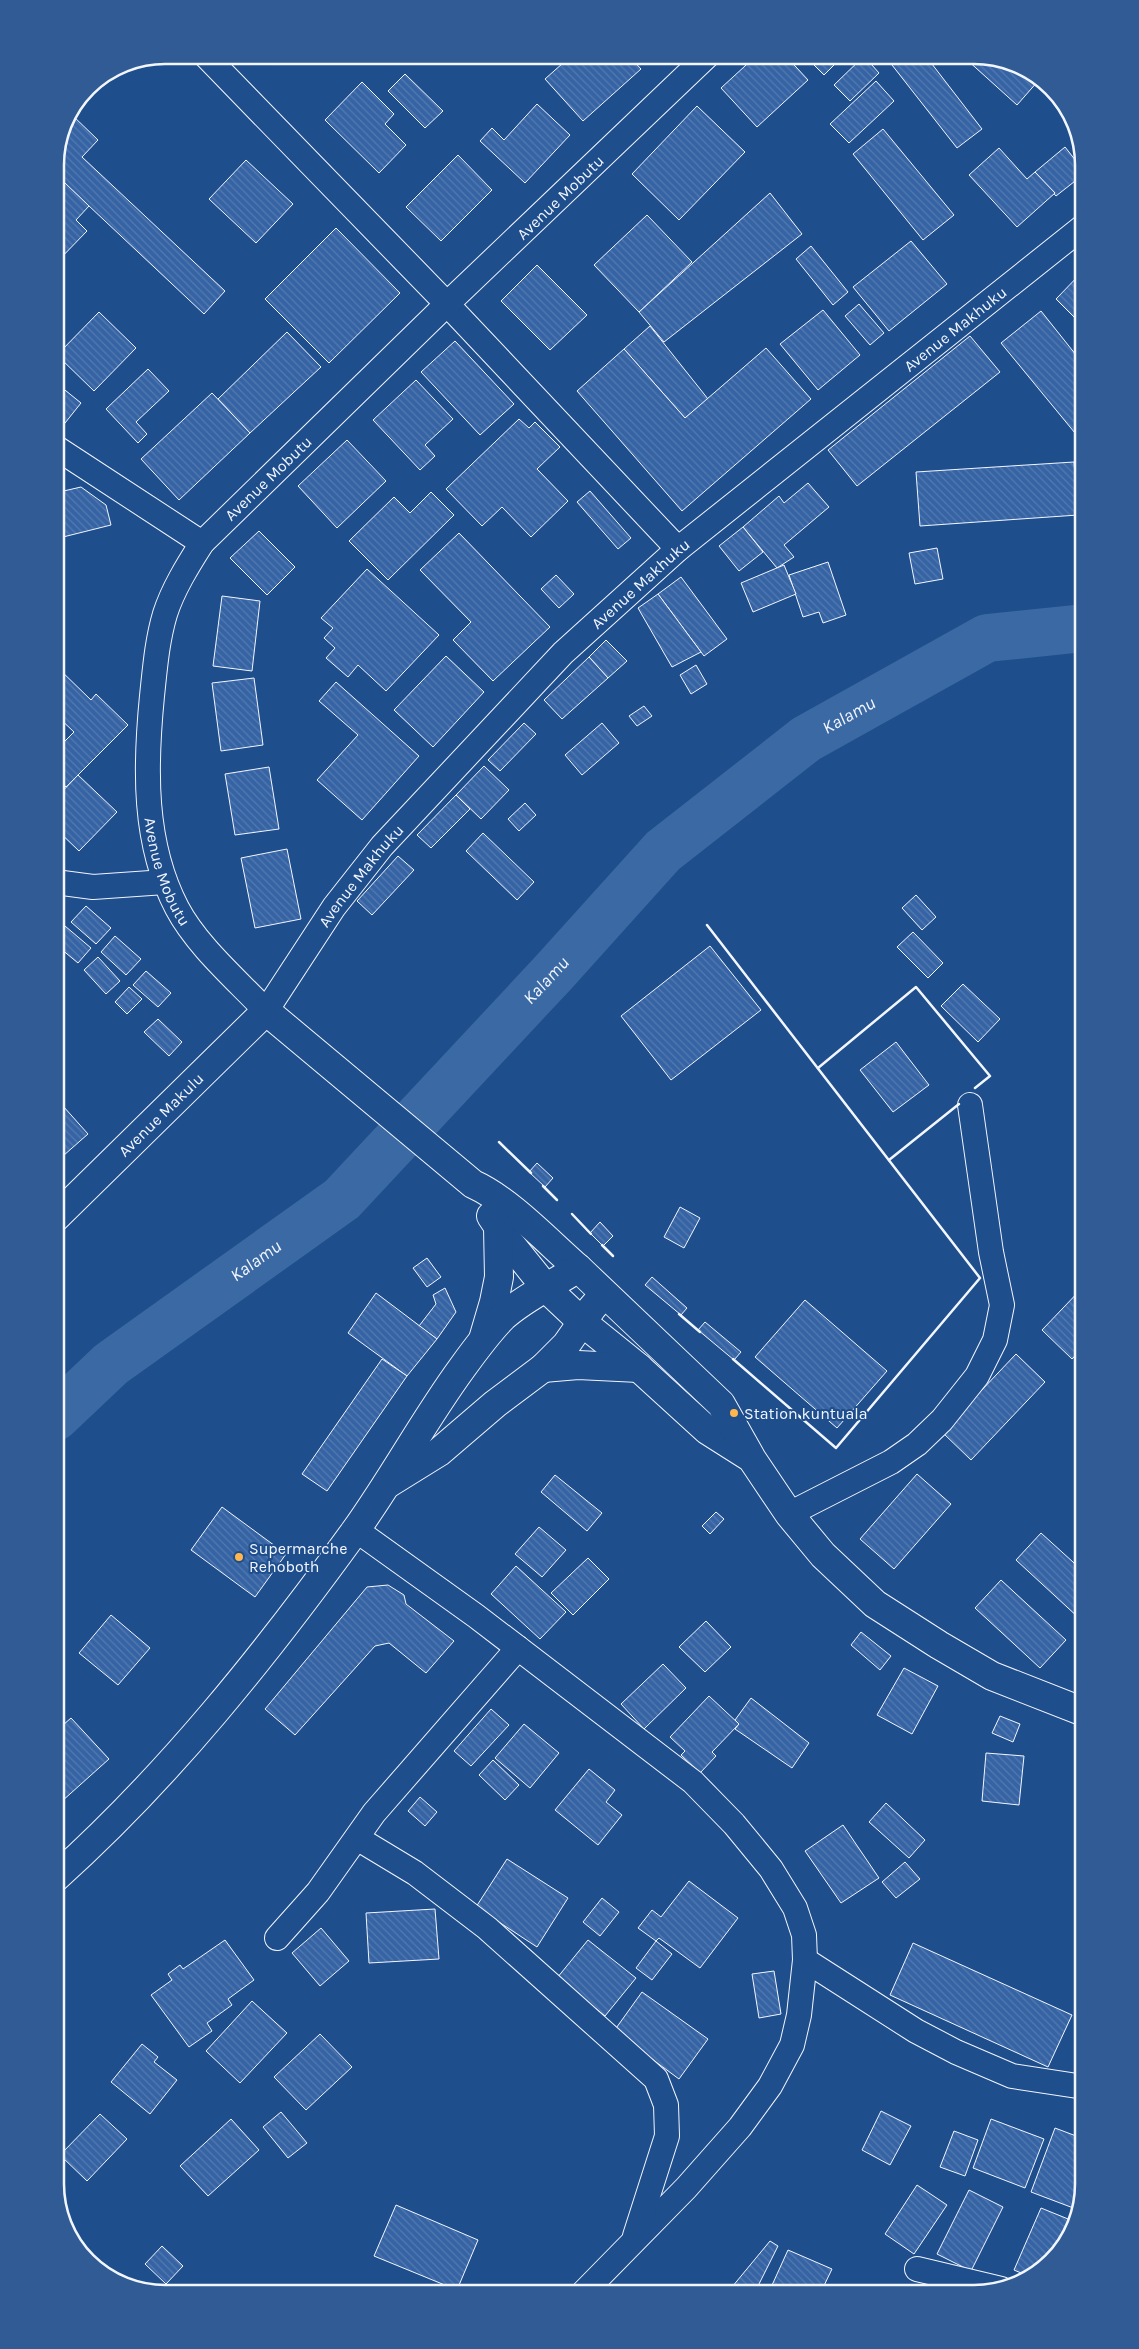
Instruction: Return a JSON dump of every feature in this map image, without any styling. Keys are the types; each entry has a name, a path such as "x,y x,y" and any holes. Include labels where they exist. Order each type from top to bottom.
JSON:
{"main road":[{"path":"266,1011 465,1177 486,1190 578,1268 721,1404 752,1459 789,1514 822,1555 875,1604 938,1645 992,1676 1075,1708"},
{"name":"Avenue Makulu","path":"64,1209 266,1011"},
{"path":"465,1177 498,1227 546,1288 582,1322 639,1368 707,1430 752,1459"},
{"path":"483,1340 499,1277 498,1227"},
{"path":"64,1870 101,1837 183,1750 242,1679 356,1530 432,1410 483,1340 504,1317 524,1301 578,1268"},
{"path":"387,1483 439,1452 495,1404 543,1368 566,1345 604,1294"},
{"path":"543,1368 578,1365 639,1368"}],"street":[{"path":"214,64 447,304 678,549"},
{"name":"Avenue Mobutu","path":"266,1011 201,941 178,909 166,882 152,830 146,785 156,652 166,612 184,571 202,543 447,304 699,64"},
{"name":"Avenue Makhuku","path":"266,1011 334,907 382,846 563,653 678,549 1075,233"},
{"path":"64,453 202,543"},
{"path":"64,883 93,887 166,882"},
{"path":"789,1514 891,1462 918,1444 942,1420 977,1376 995,1340 1002,1305 991,1252 970,1105"},
{"path":"356,1530 518,1648 693,1782 734,1824 771,1869 795,1908 804,1935 805,1960 792,2045 770,2086 740,2128 686,2188 591,2285"},
{"path":"277,1938 318,1892 374,1813 518,1648"},
{"path":"357,1838 415,1873 487,1928 656,2079 666,2105 667,2136 634,2240"},
{"path":"805,1960 916,2031 956,2052 1012,2076 1075,2086"},
{"path":"917,2269 982,2284"}],"building":[{"path":"562,64 636,64 641,69 583,121 545,79"},
{"path":"747,64 793,64 808,80 757,127 721,88"},
{"path":"813,64 835,64 824,75"},
{"path":"856,64 871,64 879,73 850,101 834,85"},
{"path":"932,64 982,129 957,148 892,65"},
{"path":"972,64 1007,69 1025,77 1035,84 1017,105"},
{"path":"405,74 443,111 425,128 388,91"},
{"path":"876,81 894,101 849,143 830,124"},
{"path":"362,82 394,114 385,124 406,145 379,173 325,120"},
{"path":"537,104 570,135 525,183 480,141 492,128 504,140"},
{"path":"697,106 745,152 679,220 632,174"},
{"path":"75,118 98,140 82,157 225,291 204,314 64,182 64,158 67,139"},
{"path":"883,129 954,215 923,240 853,154"},
{"path":"1065,147 1075,159 1075,181 1056,196 1035,172"},
{"path":"999,148 1027,179 1035,172 1055,193 1017,227 969,175"},
{"path":"458,155 492,190 441,241 406,207"},
{"path":"246,160 293,204 256,243 209,199"},
{"path":"64,182 89,206 76,220 87,231 64,255"},
{"path":"770,193 802,234 664,342 639,312"},
{"path":"647,215 692,262 639,312 594,265"},
{"path":"336,228 400,293 329,363 265,299"},
{"path":"911,241 947,284 889,331 853,287"},
{"path":"811,246 848,292 833,305 796,259"},
{"path":"537,265 587,315 550,350 501,301"},
{"path":"1075,279 1075,318 1056,299"},
{"path":"859,304 884,333 870,345 845,316"},
{"path":"823,310 860,355 818,390 780,344"},
{"path":"1041,311 1075,354 1075,433 1001,343"},
{"path":"99,312 136,348 94,391 64,362 64,348"},
{"path":"650,326 708,399 685,418 624,349"},
{"path":"287,332 321,367 250,433 218,399"},
{"path":"970,336 1000,372 857,486 828,450"},
{"path":"455,341 514,404 480,435 421,372"},
{"path":"766,348 811,399 682,511 577,391 624,349 685,418"},
{"path":"148,369 169,391 136,422 147,434 138,443 106,409"},
{"path":"416,380 453,419 425,445 435,456 420,470 373,420"},
{"path":"64,389 81,403 64,424"},
{"path":"212,393 250,433 179,500 141,459"},
{"path":"519,419 529,428 535,422 560,447 537,469 568,501 531,537 502,507 482,526 446,489"},
{"path":"347,440 386,481 337,528 298,486"},
{"path":"1074,462 1075,515 920,526 916,472"},
{"path":"808,483 829,507 784,545 794,557 777,568 743,527 779,496 784,503"},
{"path":"81,487 106,505 111,525 64,537 64,491"},
{"path":"590,491 631,538 618,549 577,502"},
{"path":"431,492 454,515 388,580 349,541 394,497 410,513"},
{"path":"743,527 763,552 739,571 719,546"},
{"path":"259,531 295,567 267,595 230,558"},
{"path":"459,533 550,627 493,681 453,640 471,622 420,570"},
{"path":"937,548 943,579 915,584 909,553"},
{"path":"828,562 846,615 823,623 819,612 803,617 789,575"},
{"path":"784,565 796,594 753,612 741,583"},
{"path":"367,569 439,635 386,691 358,665 348,677 326,658 335,648 324,638 333,628 321,618"},
{"path":"556,575 574,594 559,608 541,589"},
{"path":"681,577 727,639 704,656 658,594"},
{"path":"658,594 701,652 672,667 638,608"},
{"path":"222,596 260,601 252,671 213,666"},
{"path":"606,640 627,661 608,678 589,657"},
{"path":"446,656 484,692 433,747 394,710"},
{"path":"589,657 608,678 562,719 544,700"},
{"path":"696,665 707,684 691,694 680,675"},
{"path":"64,674 91,700 96,694 128,725 66,787 64,785 64,742 74,732 64,723"},
{"path":"254,678 263,745 221,751 212,683"},
{"path":"336,682 419,756 362,820 317,780 358,735 319,701"},
{"path":"644,706 652,716 637,726 629,716"},
{"path":"524,723 536,734 500,771 488,760"},
{"path":"602,723 619,743 582,775 565,755"},
{"path":"484,766 509,790 481,819 456,795"},
{"path":"269,767 279,829 235,835 225,774"},
{"path":"78,775 117,812 79,851 64,837 64,790"},
{"path":"456,795 470,809 431,848 417,835"},
{"path":"525,803 536,815 519,831 508,819"},
{"path":"483,833 534,882 517,900 466,851"},
{"path":"287,849 301,919 255,928 241,858"},
{"path":"398,856 414,870 372,915 357,901"},
{"path":"916,895 936,917 922,930 902,908"},
{"path":"86,906 111,928 96,944 71,922"},
{"path":"64,927 91,948 78,963 64,951"},
{"path":"913,932 943,963 928,978 897,947"},
{"path":"115,936 141,959 126,975 101,952"},
{"path":"710,946 761,1010 671,1080 621,1016"},
{"path":"98,957 120,981 106,994 84,970"},
{"path":"146,971 171,993 158,1007 133,985"},
{"path":"963,984 1000,1019 978,1042 941,1006"},
{"path":"129,987 142,999 127,1014 115,1002"},
{"path":"158,1019 182,1042 169,1056 144,1032"},
{"path":"896,1042 929,1085 893,1112 860,1070"},
{"path":"64,1107 88,1134 64,1155"},
{"path":"537,1163 553,1178 545,1187 529,1172"},
{"path":"680,1207 700,1218 684,1248 664,1237"},
{"path":"600,1222 613,1236 603,1246 590,1233"},
{"path":"427,1258 441,1277 427,1287 413,1268"},
{"path":"652,1277 687,1308 681,1315 645,1285"},
{"path":"445,1288 456,1312 437,1339 419,1326 436,1304 433,1295"},
{"path":"376,1293 437,1339 407,1376 348,1333"},
{"path":"1075,1295 1075,1356 1072,1359 1042,1330"},
{"path":"805,1300 887,1371 837,1428 755,1357"},
{"path":"705,1322 741,1352 734,1360 698,1330"},
{"path":"1016,1354 1045,1382 971,1460 942,1432"},
{"path":"382,1359 407,1376 327,1491 302,1474"},
{"path":"917,1474 951,1504 894,1569 860,1539"},
{"path":"555,1475 602,1513 587,1531 541,1492"},
{"path":"222,1507 286,1554 255,1597 191,1550"},
{"path":"716,1512 724,1519 710,1534 702,1526"},
{"path":"539,1527 566,1550 542,1577 515,1554"},
{"path":"1041,1533 1075,1564 1075,1614 1016,1560"},
{"path":"588,1558 609,1579 573,1615 551,1593"},
{"path":"516,1566 566,1612 540,1639 491,1594"},
{"path":"1001,1580 1066,1640 1040,1668 975,1608"},
{"path":"388,1585 404,1595 406,1604 454,1641 426,1673 389,1643 375,1646 295,1735 265,1709 367,1587"},
{"path":"111,1615 150,1648 118,1685 79,1653"},
{"path":"706,1621 731,1647 705,1672 679,1647"},
{"path":"861,1632 891,1656 880,1670 851,1645"},
{"path":"663,1664 686,1688 644,1729 621,1704"},
{"path":"904,1668 938,1686 912,1734 877,1715"},
{"path":"709,1696 739,1724 712,1752 716,1756 700,1773 681,1755 685,1751 670,1737"},
{"path":"751,1698 809,1743 792,1768 735,1729 739,1724 735,1720"},
{"path":"491,1709 509,1725 471,1766 454,1751"},
{"path":"1000,1716 1020,1724 1013,1742 992,1733"},
{"path":"71,1718 109,1759 64,1799 64,1724"},
{"path":"524,1724 559,1753 530,1788 495,1758"},
{"path":"986,1753 1024,1756 1019,1805 982,1801"},
{"path":"493,1760 519,1785 505,1800 479,1775"},
{"path":"589,1769 615,1790 606,1802 622,1815 598,1845 555,1810"},
{"path":"420,1797 437,1812 425,1826 408,1811"},
{"path":"886,1803 925,1840 909,1858 869,1822"},
{"path":"843,1825 879,1878 841,1903 805,1851"},
{"path":"507,1859 568,1898 537,1947 476,1907"},
{"path":"905,1862 920,1879 896,1898 882,1882"},
{"path":"689,1881 738,1918 700,1968 659,1938 656,1941 638,1928 652,1910 661,1917"},
{"path":"602,1898 619,1912 600,1936 583,1922"},
{"path":"435,1909 439,1959 369,1963 366,1913"},
{"path":"321,1928 349,1961 320,1986 292,1953"},
{"path":"225,1940 254,1980 228,1999 232,2005 207,2023 212,2031 189,2047 151,1995 172,1980 168,1974 180,1965 183,1969"},
{"path":"588,1940 636,1978 605,2016 557,1978"},
{"path":"656,1941 672,1954 652,1980 636,1968"},
{"path":"913,1943 1072,2015 1048,2067 890,1995"},
{"path":"774,1971 781,2014 759,2018 752,1974"},
{"path":"642,1992 708,2039 679,2079 614,2031"},
{"path":"252,2001 287,2033 240,2083 206,2051"},
{"path":"320,2034 352,2067 306,2110 274,2077"},
{"path":"142,2044 158,2057 154,2062 177,2080 150,2114 111,2082"},
{"path":"881,2111 911,2126 890,2165 862,2150"},
{"path":"281,2112 307,2143 288,2158 263,2127"},
{"path":"100,2114 127,2139 87,2181 64,2159 64,2151"},
{"path":"231,2119 259,2150 208,2196 180,2166"},
{"path":"991,2119 1044,2139 1025,2188 973,2168"},
{"path":"1055,2128 1075,2136 1075,2184 1072,2208 1031,2192"},
{"path":"954,2131 978,2140 965,2176 940,2167"},
{"path":"917,2185 947,2205 914,2254 885,2234"},
{"path":"969,2190 1003,2207 971,2271 937,2254"},
{"path":"396,2205 478,2240 459,2285 445,2285 374,2256"},
{"path":"1041,2208 1069,2219 1058,2240 1041,2260 1022,2273 1014,2270"},
{"path":"770,2241 778,2246 758,2285 734,2285"},
{"path":"162,2246 183,2266 166,2284 145,2264"},
{"path":"788,2250 832,2269 824,2285 772,2285"}],"waterway":[{"name":"Kalamu","path":"64,1408 111,1364 342,1199 554,972 663,851 806,739 987,638 1075,629"}],"wall":[{"path":"707,925 980,1278 836,1448 733,1359"},
{"path":"818,1068 916,987 990,1076 975,1088"},
{"path":"889,1160 959,1104"},
{"path":"499,1142 531,1173"},
{"path":"543,1186 557,1200"},
{"path":"572,1214 591,1234"},
{"path":"602,1245 613,1256"},
{"path":"679,1314 700,1332"}],"place":[{"name":"Station kuntuala","path":"734,1413"},
{"name":"Supermarche Rehoboth","path":"239,1557"}]}
